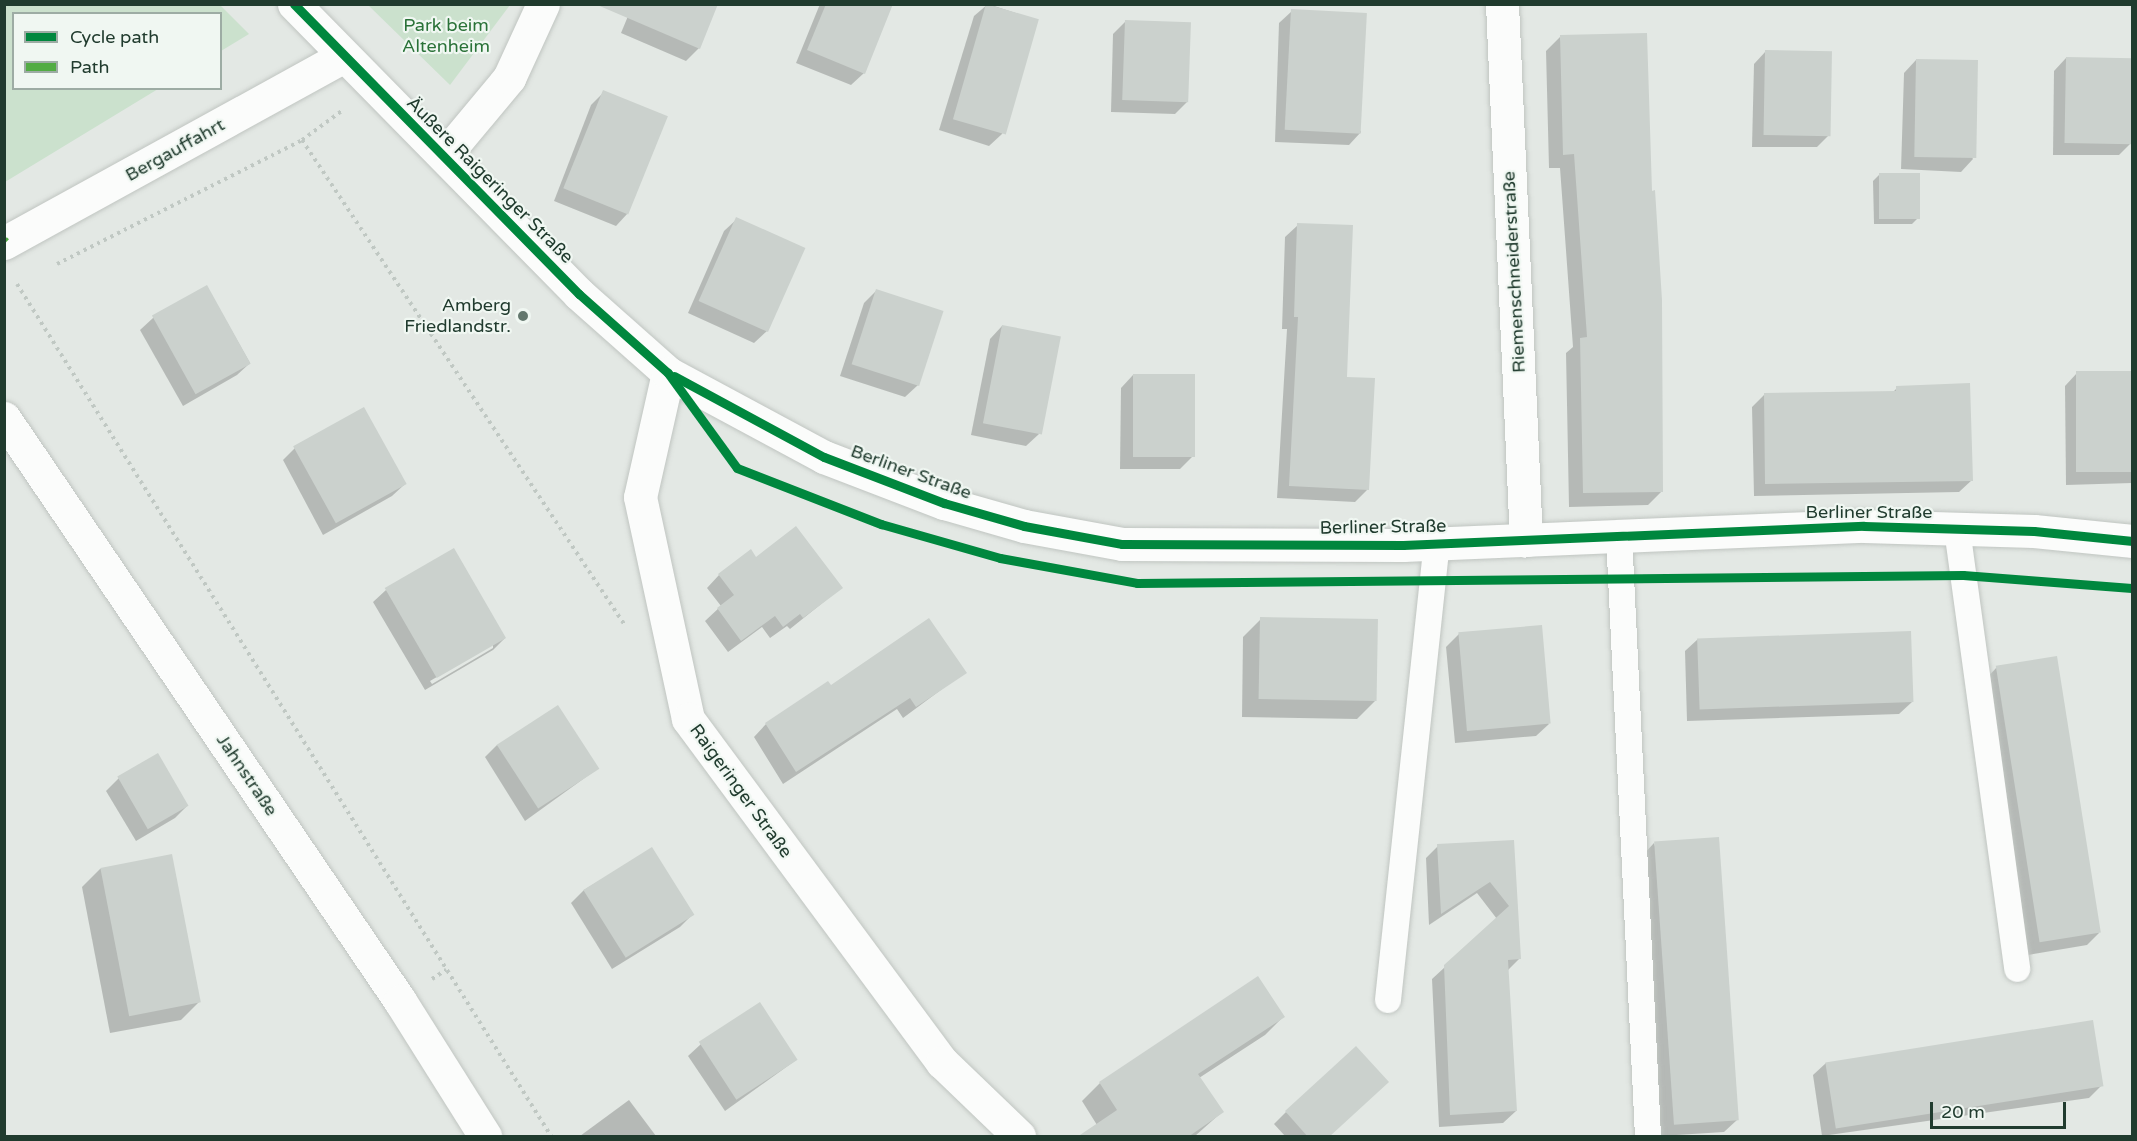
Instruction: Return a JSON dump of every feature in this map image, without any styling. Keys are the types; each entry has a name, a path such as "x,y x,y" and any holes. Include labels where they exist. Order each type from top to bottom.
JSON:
{"street":[{"name":"Äußere Raigeringer Straße","path":"294,4 579,294 668,373"},
{"path":"444,156 509,78 543,4"},
{"name":"Riemenschneiderstraße","path":"1502,4 1526,540"},
{"name":"Bergauffahrt","path":"4,243 344,56"},
{"name":"Berliner Straße","path":"668,373 824,457 944,503 1024,526 1122,544 1437,543 1864,526 1957,529 2133,541"},
{"name":"Raigeringer Straße","path":"668,373 640,498 688,719 942,1062 1019,1137"},
{"name":"Jahnstraße","path":"4,418 400,1001 484,1137"}],"lane":[{"path":"1957,529 2017,969"},
{"path":"1618,535 1648,1137"},
{"path":"1388,1000 1437,543"}],"path":[{"path":"49,268 302,140 375,87"},
{"path":"302,140 628,629"},
{"path":"28,279 17,284 551,1137"}],"green space":[{"path":"5,4 220,5 249,34 222,50 222,12 12,12 12,90 156,90 5,182"},
{"name":"Park beim Altenheim","path":"368,5 510,5 450,85"}],"building":[{"path":"595,4 718,4 700,49"},
{"path":"826,4 893,4 865,74 807,50"},
{"path":"986,4 1039,19 1006,135 953,119"},
{"path":"1291,9 1367,13 1361,134 1285,130"},
{"path":"1125,20 1191,22 1188,102 1122,100"},
{"path":"1647,33 1652,191 1655,190 1662,300 1663,492 1583,493 1580,338 1587,337 1574,154 1563,155 1560,35"},
{"path":"1765,50 1832,51 1831,136 1764,135"},
{"path":"2066,57 2132,58 2131,144 2064,143"},
{"path":"1916,59 1978,60 1976,158 1914,157"},
{"path":"603,90 668,116 628,215 563,188"},
{"path":"1879,173 1920,173 1920,219 1879,219"},
{"path":"736,217 805,248 768,332 699,301"},
{"path":"1297,223 1353,225 1347,377 1375,378 1369,490 1289,486 1298,317 1294,317"},
{"path":"207,285 251,364 196,394 152,316"},
{"path":"876,289 944,311 919,386 852,364"},
{"path":"1002,325 1061,336 1042,435 983,423"},
{"path":"2076,371 2132,371 2132,472 2076,472"},
{"path":"1133,374 1195,374 1195,457 1133,457"},
{"path":"1970,383 1973,481 1765,484 1764,393 1896,391 1896,386"},
{"path":"364,407 407,484 336,523 293,446"},
{"path":"796,526 843,588 803,618 800,614 783,627 775,616 741,641 717,608 734,595 718,574 751,549 756,557"},
{"path":"454,548 506,638 437,678 385,588"},
{"path":"1260,617 1378,619 1377,701 1259,699"},
{"path":"929,618 967,673 916,707 910,698 796,772 765,723 828,681 831,685"},
{"path":"1542,625 1551,724 1467,731 1458,632"},
{"path":"1911,631 1913,702 1700,709 1697,638"},
{"path":"2057,656 2101,933 2040,942 1996,666"},
{"path":"558,705 599,769 538,808 497,745"},
{"path":"158,753 188,806 148,829 117,776"},
{"path":"1719,837 1739,1120 1674,1125 1654,842"},
{"path":"1514,840 1521,959 1508,960 1517,1111 1450,1115 1444,965 1509,906 1490,882 1441,914 1437,844"},
{"path":"652,847 694,915 626,958 583,890"},
{"path":"172,854 201,1002 129,1016 100,868"},
{"path":"1258,976 1285,1017 1198,1074 1224,1112 1188,1137 1077,1137 1117,1110 1099,1082"},
{"path":"760,1002 798,1060 736,1100 699,1042"},
{"path":"2093,1020 2103,1086 1836,1129 1825,1062"},
{"path":"1356,1046 1389,1082 1329,1137 1308,1137 1285,1111"}],"cycle path":[{"path":"294,4 579,294 668,373 737,468 881,524 1000,558 1137,583 1963,575 2132,588"},
{"path":"674,376 824,457 944,503 1024,526 1122,544 1403,545 1864,526 2034,531 2132,541"}],"place":[{"name":"Amberg Friedlandstr.","path":"523,316"}]}
